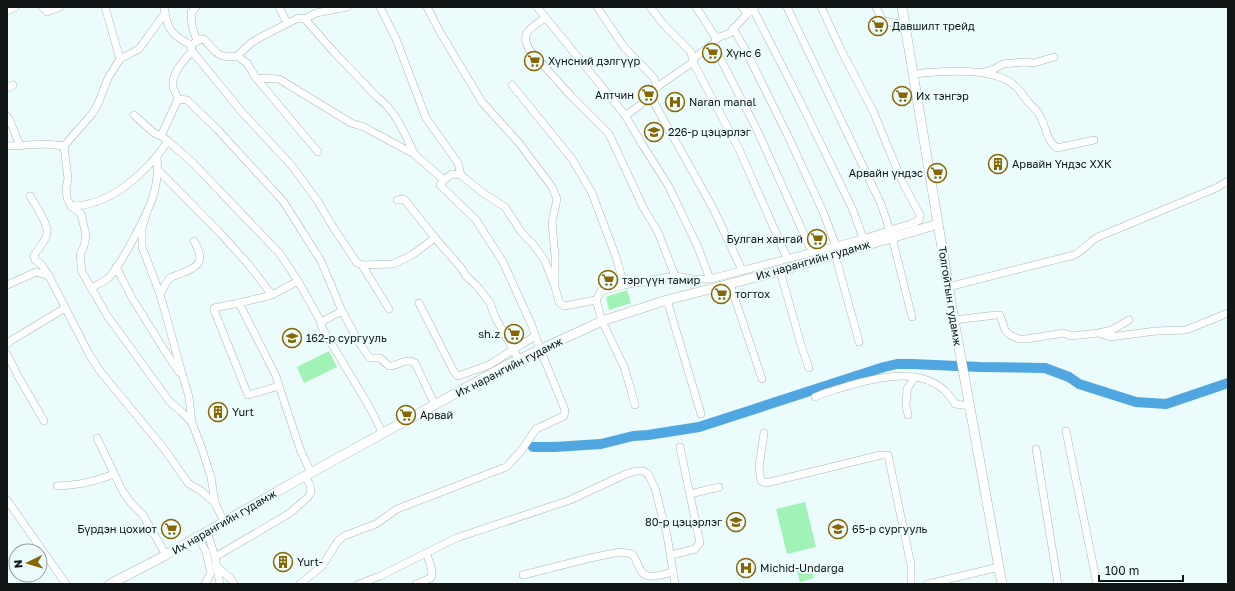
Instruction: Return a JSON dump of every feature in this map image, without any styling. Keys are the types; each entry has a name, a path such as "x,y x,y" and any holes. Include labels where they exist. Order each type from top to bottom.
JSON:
{"main road":[{"name":"Толгойтын гудамж","path":"902,7 959,351 1002,584"},
{"name":"Их нарангийн гудамж","path":"110,584 166,555 493,373 540,349 602,321 667,300 780,270 915,226 938,224"}],"street":[{"path":"7,11 15,7"},
{"path":"42,7 47,12 60,7"},
{"path":"105,7 120,59"},
{"path":"193,46 191,13 196,7"},
{"path":"279,7 287,23"},
{"path":"161,136 178,99 173,87 175,73 193,46 201,39 204,39 214,51 221,56 237,56 251,43 298,18 305,18 316,13 347,7"},
{"path":"380,7 396,39 426,118 458,162 462,175 483,193 505,207 522,233 533,244 545,261 555,287 558,302 564,306 596,300"},
{"path":"427,7 440,32 482,102 519,143 552,187 557,199 552,222 555,256 555,287"},
{"path":"537,7 625,116 668,185 697,245 710,279"},
{"path":"597,7 624,47 654,78 657,87"},
{"path":"650,7 664,25 691,52 693,62 739,150 787,258"},
{"path":"696,7 714,35 715,41 758,130 812,252"},
{"path":"742,7 752,10 852,208 864,242"},
{"path":"787,7 881,204 891,233 912,317"},
{"path":"821,7 842,52 873,111 902,181 920,215 915,226"},
{"path":"876,7 883,21 905,25"},
{"path":"164,10 138,49 120,59 108,78 98,104 92,114 64,146 68,179 66,188 67,198 71,206 81,214 86,235 84,246 80,255 82,272 108,317 170,402 192,423"},
{"path":"164,10 170,29 178,38 193,46 241,111 292,166 357,263 362,265 392,264 412,254 435,238"},
{"path":"742,270 714,208 674,139 653,98 654,90 657,87 693,62 694,58 715,41 730,34 733,28 752,10"},
{"path":"305,18 377,97 384,102 396,117 414,154"},
{"path":"546,18 530,29 525,38 526,44 571,96 609,134 644,209 658,232 675,276"},
{"path":"733,28 789,138 824,214 836,251 859,342"},
{"path":"237,56 247,63 256,78 318,152"},
{"path":"982,73 1003,64 1024,62 1034,63 1054,57"},
{"path":"914,74 933,72 989,73 1005,79 1014,85 1040,115 1052,145 1057,148 1094,140"},
{"path":"256,78 279,79 351,123 364,127 414,154 444,180"},
{"path":"512,85 572,159 592,193 616,257 624,285"},
{"path":"625,116 647,100 653,98"},
{"path":"178,99 188,100 218,130 283,201 321,261 342,311 369,357 380,358 389,366 409,360 415,363 435,405"},
{"path":"134,115 154,132 168,141 193,163 280,254 322,322 321,326 370,408 383,434"},
{"path":"7,116 20,146"},
{"path":"71,206 99,202 138,177 157,157 168,141"},
{"path":"7,146 47,144 64,146"},
{"path":"157,157 158,170 154,194 142,228 142,247 160,294 183,377 190,396 192,423 211,476 215,503 224,522"},
{"path":"158,170 222,235 248,264 272,295"},
{"path":"300,584 322,566 338,541 344,536 376,524 397,509 506,467 521,451 536,429 564,416 565,410 532,326 503,262 476,220 440,185 452,174 462,175"},
{"path":"948,287 1074,255 1093,240 1216,188 1228,181"},
{"path":"30,196 48,232 34,255 35,260 41,264 48,276 89,354 100,372 165,450 188,483 202,491 215,503"},
{"path":"397,200 404,199 462,269 466,276 477,286 490,303 495,317 519,360"},
{"path":"91,288 108,279 147,212"},
{"path":"160,294 171,278 198,265 201,257 200,251 194,241"},
{"path":"635,405 624,369 602,321 596,300 601,291 624,285 675,276 693,279 710,279 812,252 836,251"},
{"path":"362,265 388,310"},
{"path":"116,267 132,298 165,352 183,377"},
{"path":"780,270 809,368"},
{"path":"7,285 36,272 48,276"},
{"path":"279,386 248,395 214,310 215,307 272,295 298,281"},
{"path":"730,284 762,379"},
{"path":"667,300 701,414"},
{"path":"215,557 290,514 308,497 311,492 308,475 276,376 239,303"},
{"path":"420,303 454,372 458,376 489,364 535,336"},
{"path":"7,344 65,308"},
{"path":"322,322 342,311"},
{"path":"1098,333 1110,337 1156,331 1186,330 1228,313"},
{"path":"954,320 996,315 1000,316 1005,330 1010,335 1026,339 1064,333 1071,336 1098,333 1112,330 1129,320"},
{"path":"7,354 44,421"},
{"path":"489,364 493,373"},
{"path":"815,397 872,379 892,376 915,377 926,380 938,385 955,404 969,402"},
{"path":"908,415 906,406 907,389 915,377"},
{"path":"1066,431 1097,584"},
{"path":"764,433 759,468 761,481 766,483 881,455 888,455 911,565 911,584"},
{"path":"97,438 114,474 131,503 143,515 166,555"},
{"path":"670,555 695,549 700,543 680,447"},
{"path":"1036,449 1058,584"},
{"path":"359,584 380,576 456,538 570,500 626,474 636,471 643,471 648,474 652,480 659,502 675,584"},
{"path":"57,486 75,486 114,474"},
{"path":"690,494 719,487"},
{"path":"7,500 66,584"},
{"path":"208,531 220,584"},
{"path":"202,544 206,552 211,574 204,584"},
{"path":"523,575 620,552 632,554 635,557 641,571 645,575 650,576 673,572"},
{"path":"416,584 431,578 432,576 426,553"},
{"path":"216,566 230,578 234,584"},
{"path":"928,584 999,567"}],"green space":[{"path":"627,290 631,303 609,310 606,297"},
{"path":"329,351 337,367 304,383 297,367"},
{"path":"805,502 816,547 787,554 776,509"},
{"path":"811,567 814,578 800,582 797,571"}],"waterway":[{"path":"533,447 601,444 633,436 699,427 897,364 1045,368 1069,377 1079,384 1136,402 1166,404 1228,383"}],"place":[{"name":"Давшилт трейд","path":"878,26"},
{"name":"Хүнс 6","path":"712,53"},
{"name":"Хүнсний дэлгүүр","path":"534,61"},
{"name":"Алтчин","path":"648,95"},
{"name":"Их тэнгэр","path":"902,96"},
{"name":"Naran manal","path":"675,102"},
{"name":"226-р цэцэрлэг","path":"654,132"},
{"name":"Арвайн Үндэс ХХК","path":"998,164"},
{"name":"Арвайн үндэс","path":"937,173"},
{"name":"Булган хангай","path":"817,239"},
{"name":"тэргүүн тамир","path":"608,280"},
{"name":"тогтох","path":"721,294"},
{"name":"sh.z","path":"514,334"},
{"name":"162-р сургууль","path":"292,338"},
{"name":"Yurt","path":"218,412"},
{"name":"Арвай","path":"406,415"},
{"name":"80-р цэцэрлэг","path":"736,522"},
{"name":"Бүрдэн цохиот","path":"171,529"},
{"name":"65-р сургууль","path":"838,529"},
{"name":"Yurt-","path":"283,562"},
{"name":"Michid-Undarga","path":"746,568"}]}
